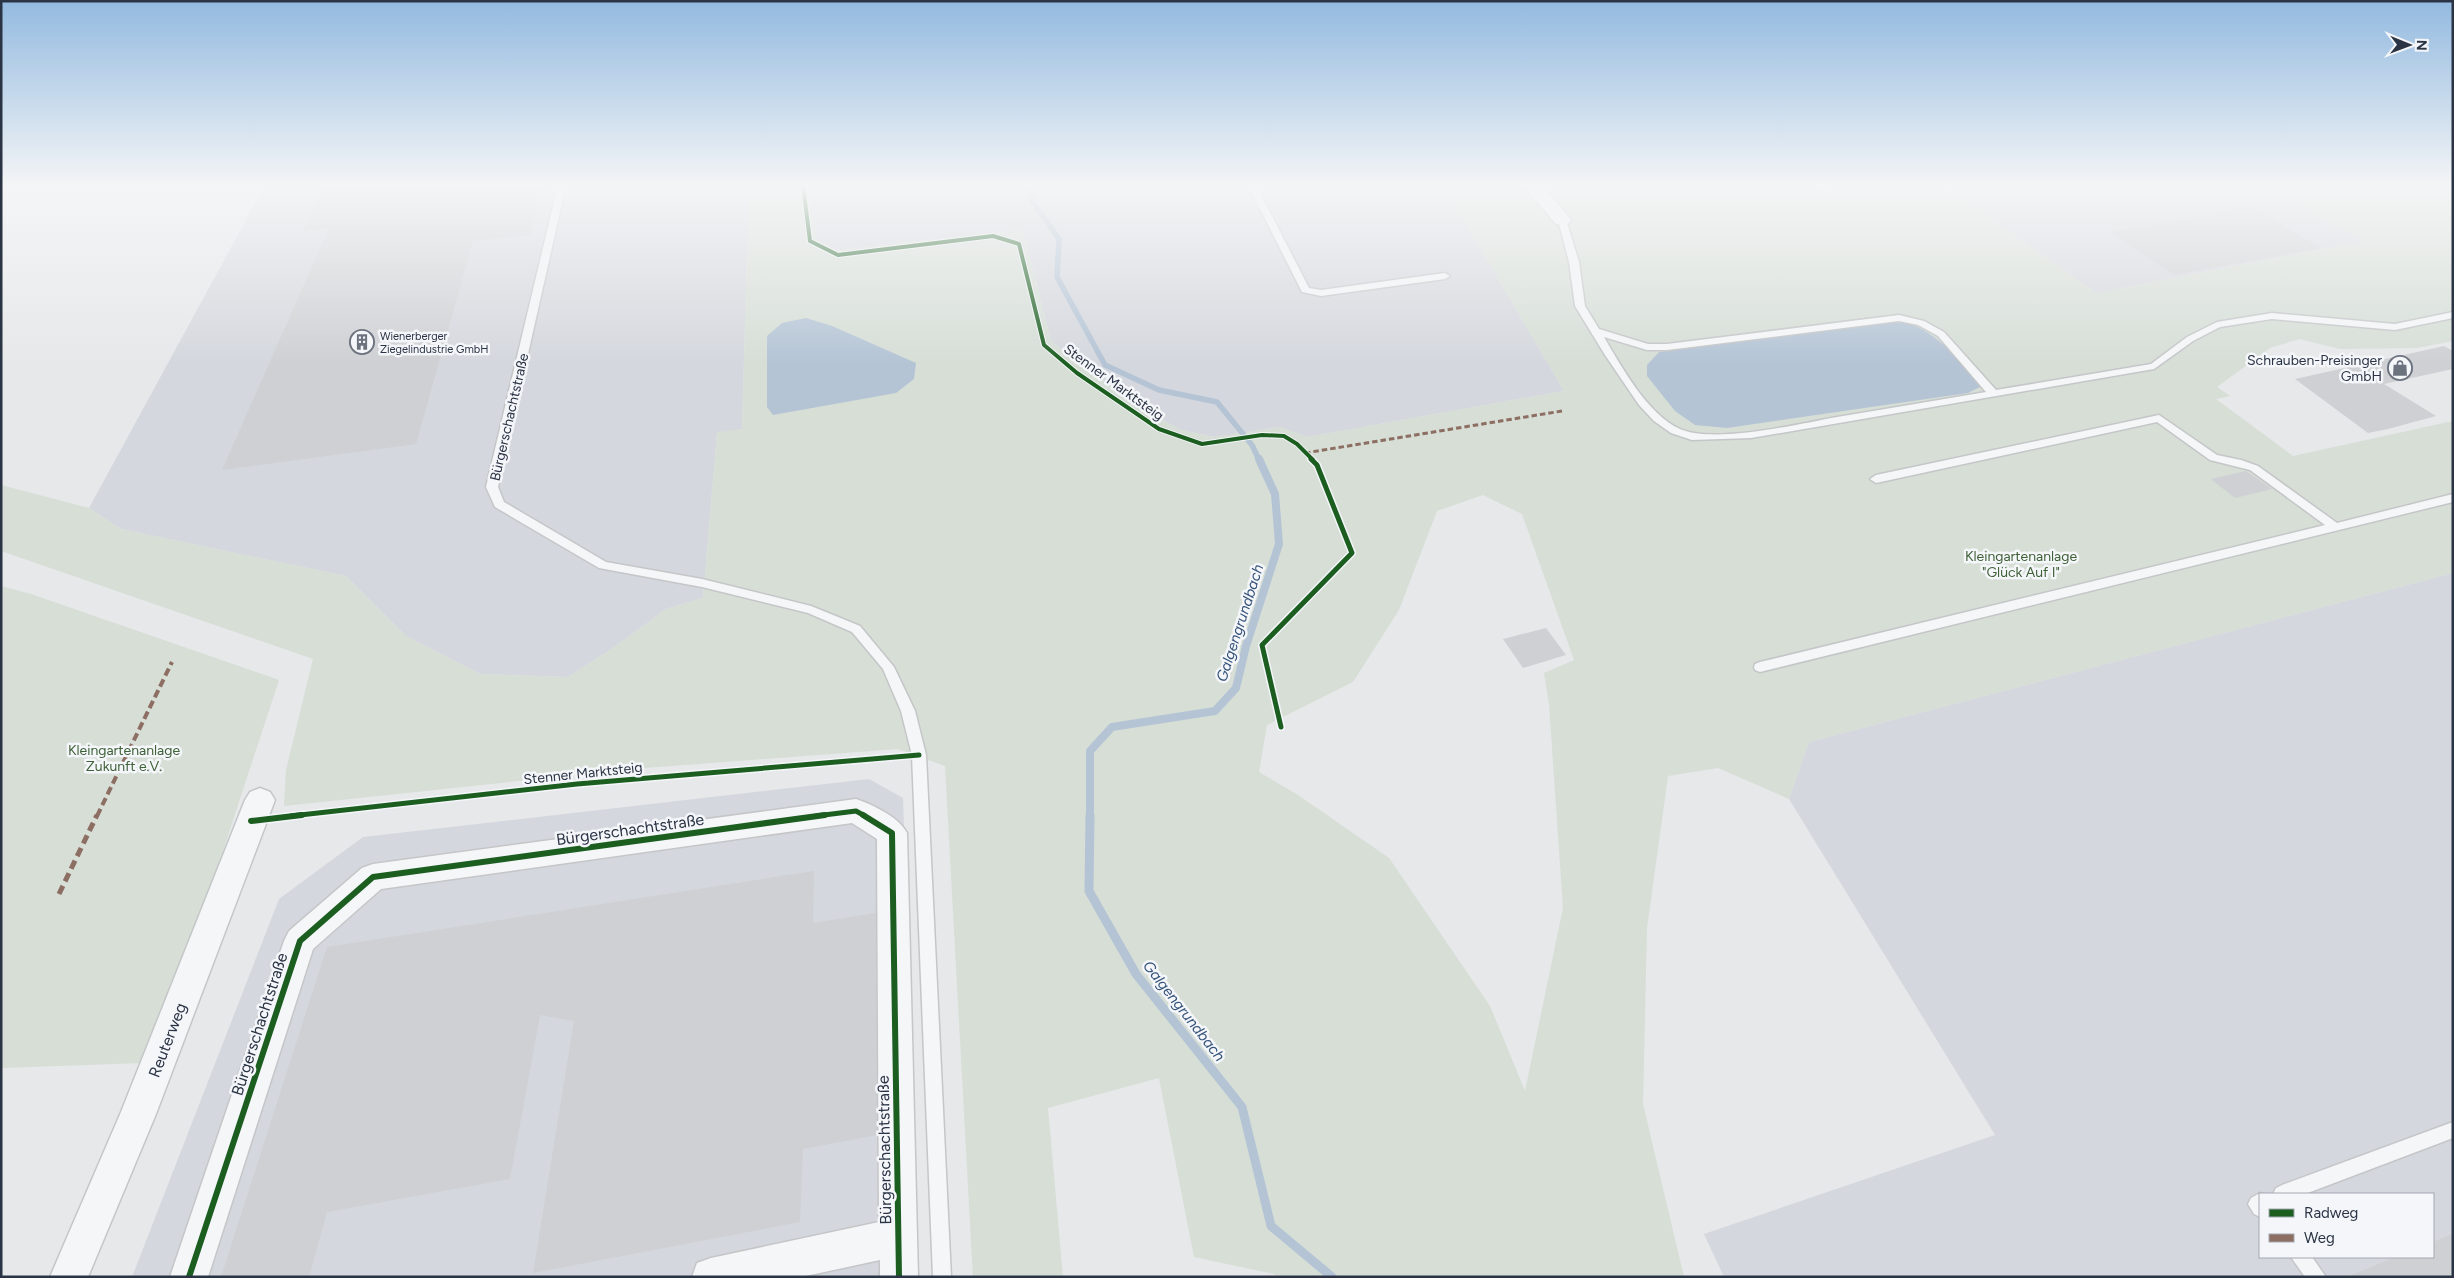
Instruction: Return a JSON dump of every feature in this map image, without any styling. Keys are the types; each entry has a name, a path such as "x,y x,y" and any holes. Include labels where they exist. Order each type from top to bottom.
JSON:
{"street":[{"name":"Reuterweg","path":"69,1277 138,1114 260,800"},
{"name":"Bürgerschachtstraße","path":"189,1277 300,941 372,877 856,811 892,833 899,1277"},
{"name":"Bürgerschachtstraße","path":"711,1277 898,1237"}],"lane":[{"name":"Bürgerschachtstraße","path":"548,245 492,487 499,504 603,565 702,584 811,610 856,629 888,667 908,711 919,755 942,1277"},
{"path":"1282,245 1305,290 1321,293 1445,276"},
{"path":"1569,245 1574,262 1580,306 1595,331 1643,403 1658,419 1675,431 1696,438 1751,435 2154,366 2190,339 2217,325 2272,316 2395,326 2453,315"},
{"path":"1595,331 1647,347 1667,347 1899,318 1921,323 1941,334 1994,394"},
{"path":"1876,479 2159,418 2214,458 2241,463 2254,468 2335,526"},
{"path":"1760,667 2453,498"},
{"path":"2285,1193 2453,1130"},
{"path":"2301,1258 2317,1277"}],"shaded area":[{"name":"Wienerberger Ziegelindustrie GmbH","path":"233,245 747,245 742,429 717,433 703,598 666,609 616,646 568,677 480,674 406,636 346,576 121,529 89,508"},
{"path":"827,245 886,245 836,250"},
{"path":"1027,245 1478,245 1564,391 1307,437 1280,427 1214,437 1181,430 1137,406 1051,341"},
{"path":"2028,245 2345,245 2096,293"},
{"path":"2453,573 2453,1277 1724,1277 1704,1234 1995,1135 1789,799 1809,742"},
{"path":"869,779 903,798 919,1277 132,1277 279,899 363,837"}],"green space":[{"name":"Kleingartenanlage \"Glück Auf I\"","path":"747,245 828,245 836,250 886,245 1027,245 1051,341 1137,406 1181,430 1213,437 1280,427 1307,437 1564,391 1478,245 2028,245 2096,293 2344,245 2453,245 2453,341 2417,348 2340,349 2299,339 2270,348 2217,387 2230,396 2216,399 2293,456 2453,421 2453,573 1809,742 1789,799 1718,768 1668,776 1647,928 1643,1104 1684,1277 1277,1277 1274,1274 1194,1257 1159,1078 1048,1108 1063,1277 973,1277 945,766 898,749 631,769 284,806 286,770 313,659 1,551 1,485 89,508 121,529 346,576 406,636 480,674 568,677 616,646 666,609 703,598 717,432 742,429","holes":["1483,495 1522,514 1574,660 1544,673 1549,704 1563,908 1525,1091 1490,1006 1389,858 1298,795 1259,772 1267,725 1353,682 1399,610 1437,511"]},
{"name":"Kleingartenanlage Zukunft e.V.","path":"1,586 31,594 279,680 220,860 143,1063 1,1068"}],"water":[{"path":"806,318 832,326 916,363 914,379 896,393 773,415 767,407 767,336 782,323"},
{"path":"1882,323 1910,324 1929,334 1958,359 1980,387 1968,393 1727,428 1695,425 1675,411 1647,376 1647,365 1659,352"}],"building":[{"name":"Wienerberger Ziegelindustrie GmbH","path":"322,245 472,245 416,444 222,470"},
{"path":"2128,245 2315,245 2321,248 2174,275"},
{"path":"2444,346 2453,351 2453,369 2384,384 2436,416 2388,429 2368,433 2295,379"},
{"path":"2246,471 2272,489 2235,498 2211,479"},
{"path":"1546,628 1566,655 1523,668 1503,639"},
{"path":"814,871 813,923 876,913 877,1135 803,1149 800,1222 533,1273 574,1021 540,1015 510,1179 327,1212 309,1277 221,1277 327,947"},
{"path":"2453,1234 2453,1277 2347,1277 2393,1258 2434,1258 2434,1242"}],"waterway":[{"name":"Galgengrundbach","path":"1059,245 1057,277 1105,365 1159,390 1217,402 1252,445 1259,460"},
{"name":"Galgengrundbach","path":"1090,815 1090,751 1112,727 1215,711 1236,688 1246,646 1279,544 1275,494 1259,459"},
{"name":"Galgengrundbach","path":"1090,815 1089,891 1136,974 1242,1107 1271,1226 1332,1277"}],"marked path":[{"path":"1305,453 1562,411"},
{"path":"59,894 172,662"}],"cycle path":[{"name":"Stenner Marktsteig","path":"817,245 838,255 923,245"},
{"name":"Stenner Marktsteig","path":"1019,245 1044,345 1077,373 1159,429 1202,444 1262,435 1284,436 1297,444 1317,465 1352,553 1262,645 1281,727"},
{"name":"Stenner Marktsteig","path":"251,821 577,784 919,755"},
{"path":"189,1277 300,941 373,877 856,811 892,833 899,1277"}],"place":[{"name":"Wienerberger Ziegelindustrie GmbH","path":"362,342"},
{"name":"Schrauben-Preisinger GmbH","path":"2400,368"}]}
